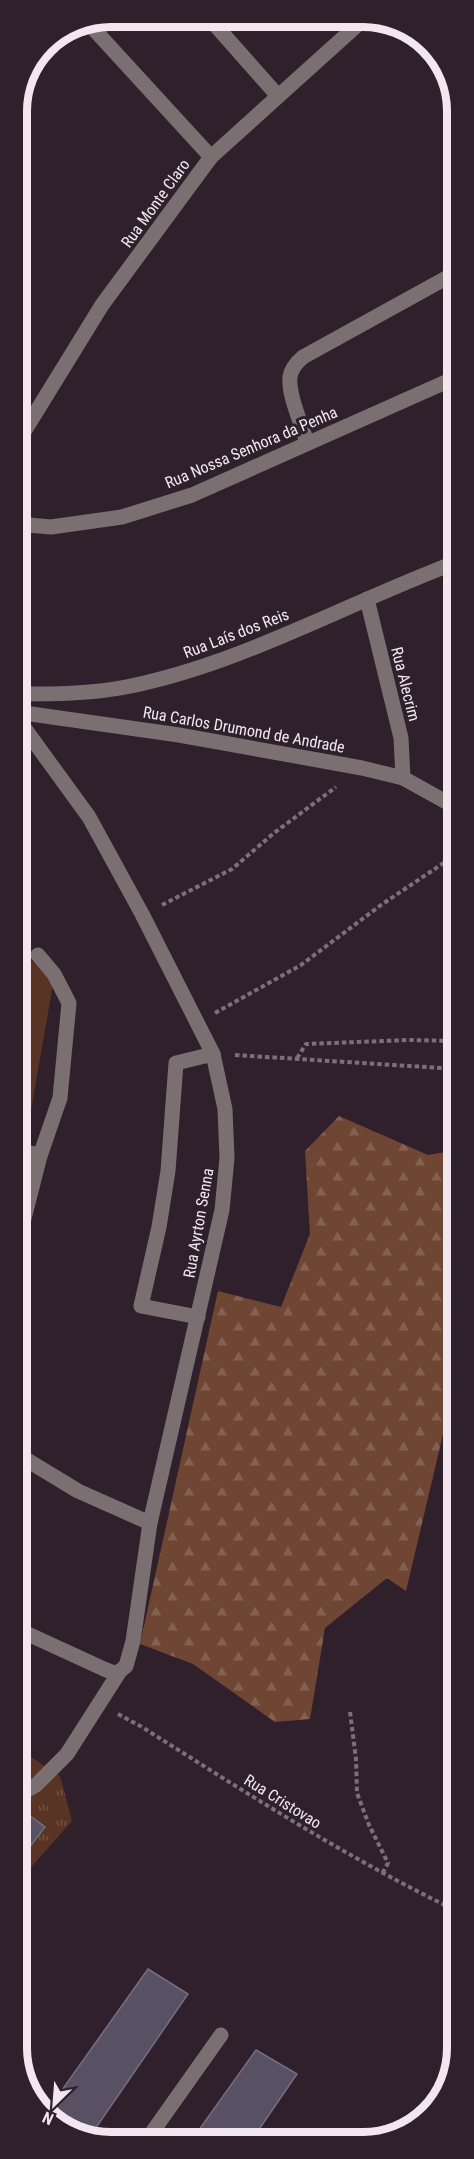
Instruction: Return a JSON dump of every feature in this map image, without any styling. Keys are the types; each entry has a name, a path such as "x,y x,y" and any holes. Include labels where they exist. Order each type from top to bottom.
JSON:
{"street":[{"path":"217,27 278,96"},
{"name":"Rua Monte Claro","path":"27,427 102,305 211,157 355,27"},
{"path":"94,29 211,157"},
{"path":"308,443 292,392 290,377 295,365 303,357 447,278"},
{"name":"Rua Nossa Senhora da Penha","path":"27,525 51,527 122,517 192,495 447,381"},
{"name":"Rua Laís dos Reis","path":"27,694 60,694 125,687 201,668 276,639 367,598 447,566"},
{"name":"Rua Alecrim","path":"367,598 401,738 402,778"},
{"name":"Rua Carlos Drumond de Andrade","path":"27,713 179,735 362,768 402,778 447,803"},
{"name":"Rua Ayrton Senna","path":"27,732 89,817 142,914 213,1054 225,1109 228,1158 222,1209 150,1523 129,1659 67,1754 36,1785 27,1790"},
{"path":"27,1207 40,1156 60,1098 69,1003 54,974 38,955"},
{"path":"198,1317 141,1306 159,1227 168,1171 176,1063 213,1054"},
{"path":"27,1152 40,1156"},
{"path":"27,1460 78,1491 150,1523"},
{"path":"27,1634 104,1669 120,1671"},
{"path":"152,2132 221,2035"}],"path":[{"path":"142,914 232,869 274,833 362,768"},
{"path":"198,1023 301,965 381,905 447,861"},
{"path":"297,1058 306,1044 447,1041"},
{"path":"213,1054 447,1068"},
{"name":"Rua Cristovao","path":"99,1704 142,1727 382,1874 447,1906"},
{"path":"350,1712 356,1759 357,1793 369,1825 388,1863 382,1874"}],"green space":[{"path":"27,960 56,967 27,1127"},
{"path":"339,1116 428,1155 447,1152 447,1417 406,1591 387,1578 325,1628 310,1719 275,1722 193,1664 140,1644 218,1291 281,1307 310,1234 305,1151"},
{"path":"27,1755 60,1776 72,1821 27,1872"}],"building":[{"path":"29,1815 45,1827 27,1850 27,1818"},
{"path":"148,1969 188,1994 95,2130 80,2126 52,2104"},
{"path":"256,2050 297,2074 257,2132 197,2132"}]}
